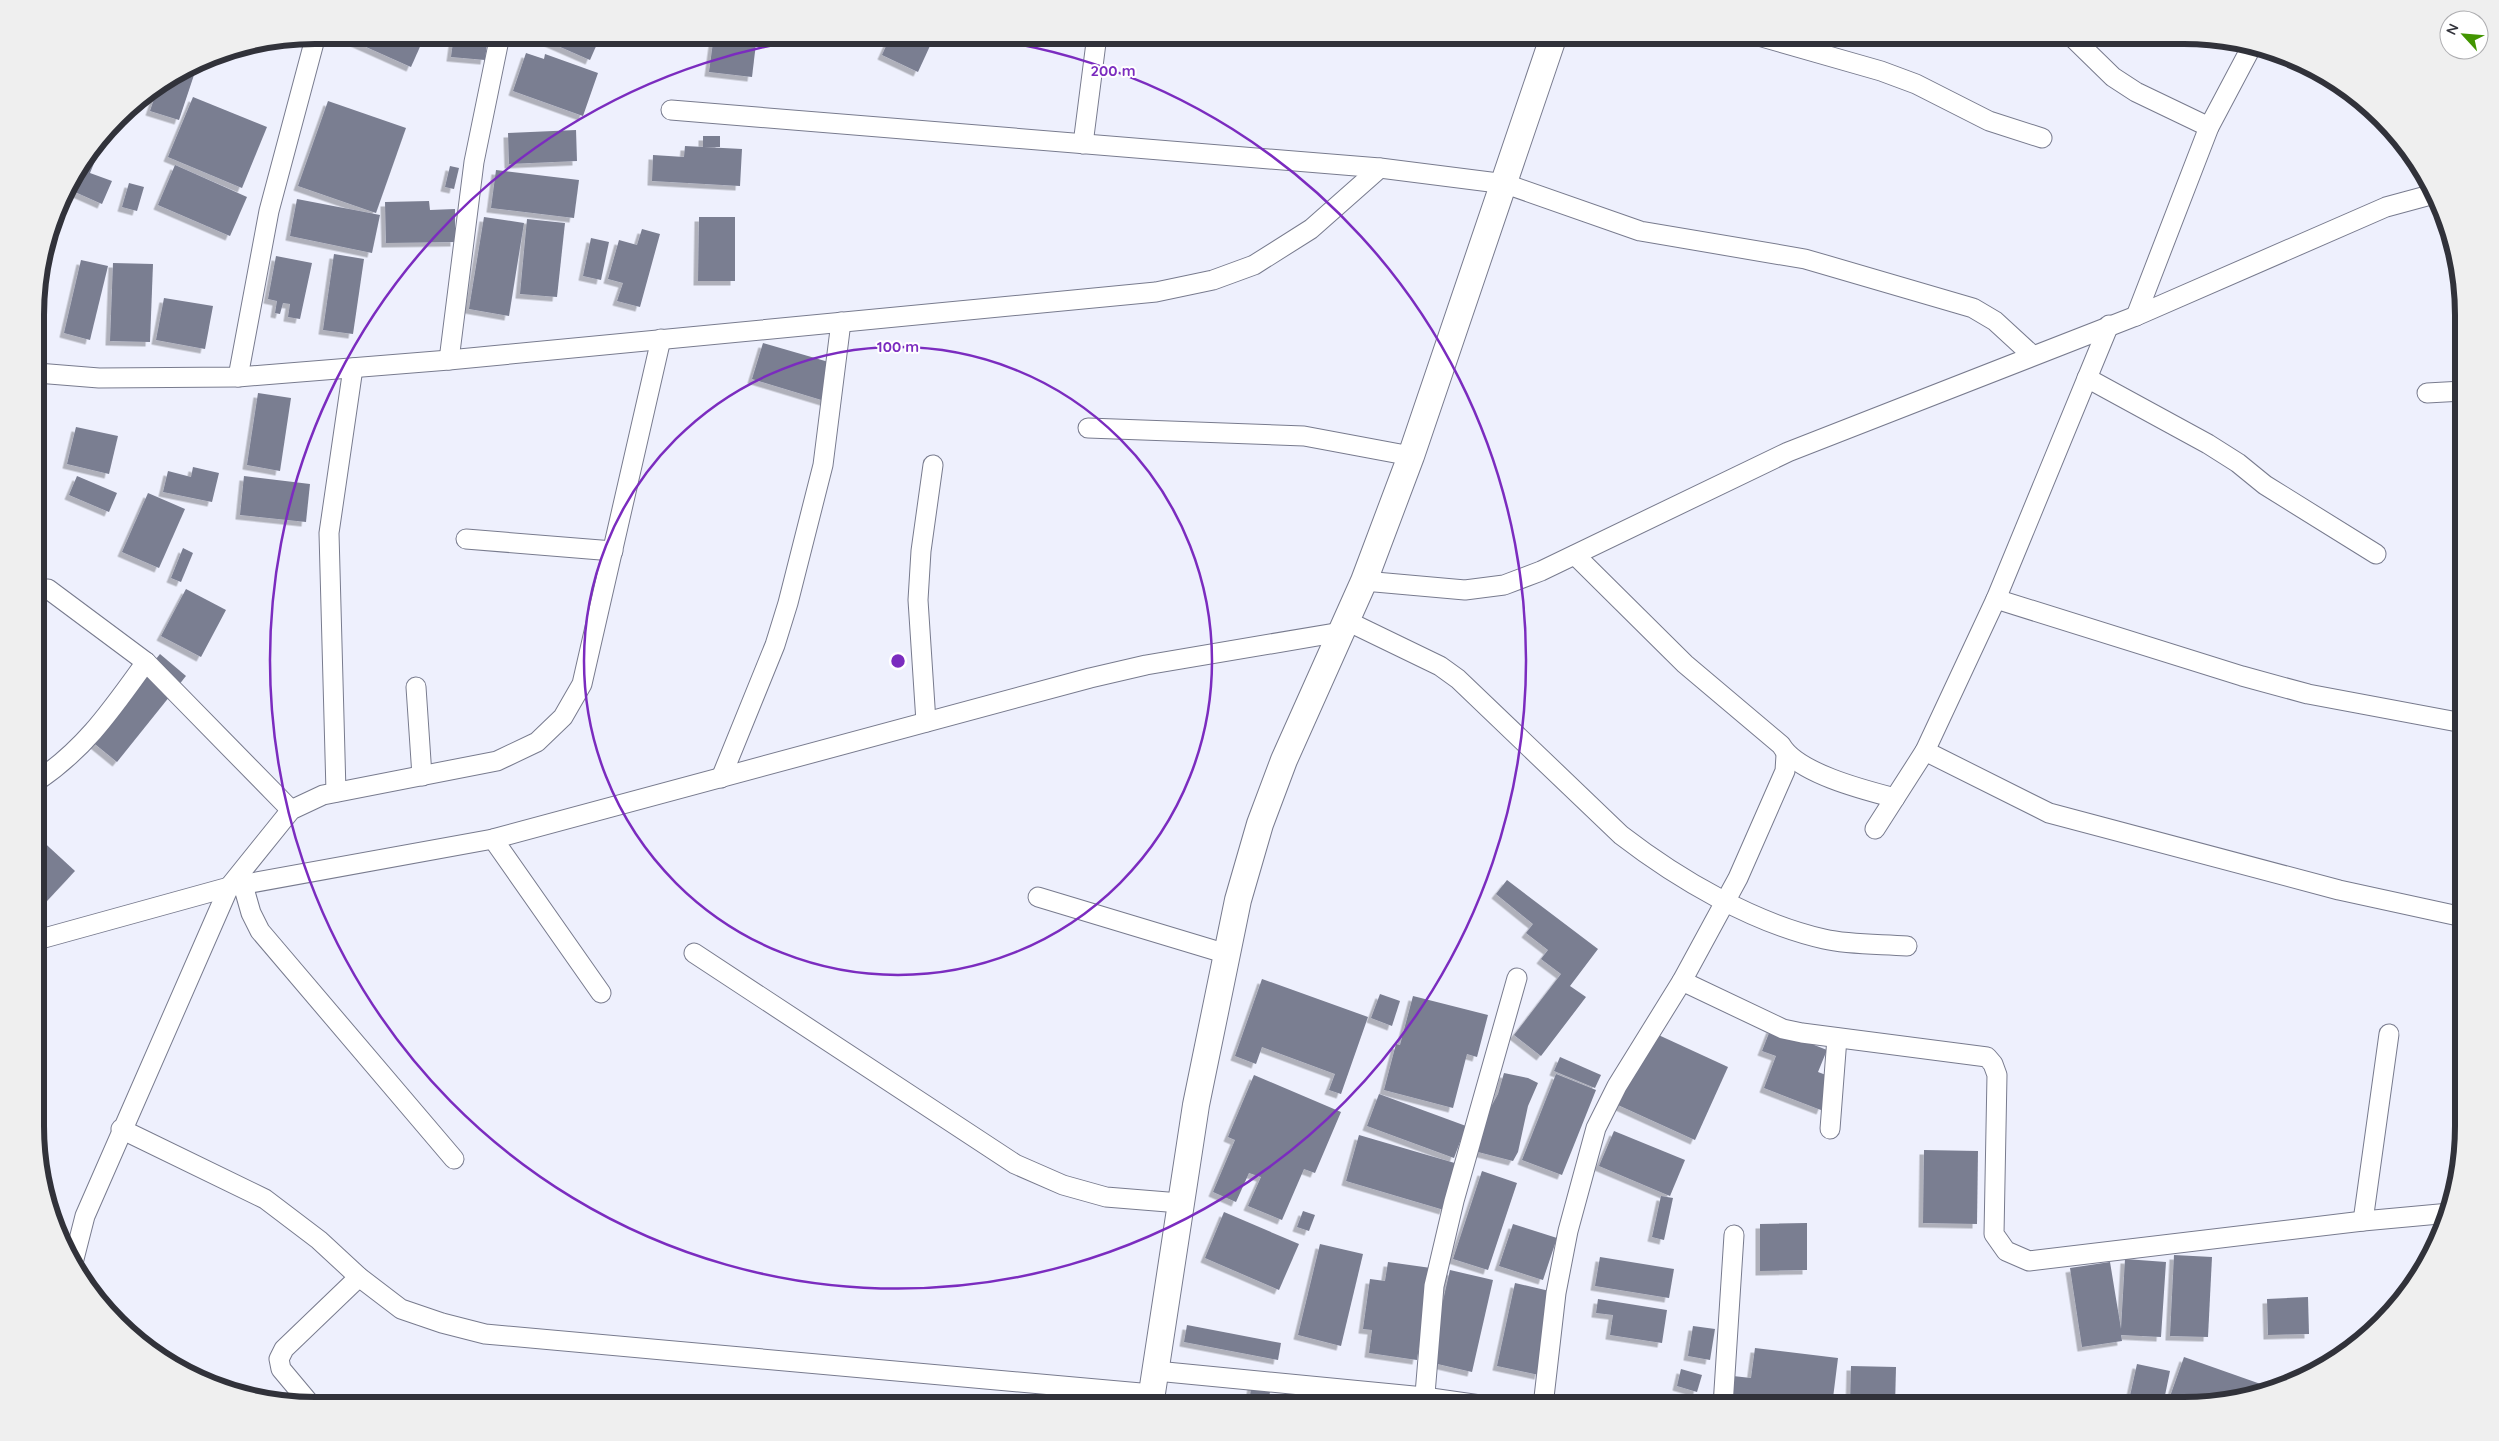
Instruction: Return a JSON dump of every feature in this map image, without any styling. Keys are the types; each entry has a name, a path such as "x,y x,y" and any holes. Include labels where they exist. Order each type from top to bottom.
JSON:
{"street":[{"path":"238,377 269,211 314,44"},
{"path":"449,360 474,162 498,44"},
{"path":"1083,144 1096,44"},
{"path":"1153,1391 1196,1106 1238,900 1260,824 1284,760 1364,581 1411,456 1506,184 1551,44"},
{"path":"1786,44 1881,71 1916,84 1988,121 2042,138"},
{"path":"2079,44 2113,77 2136,92 2209,127"},
{"path":"2136,316 2209,127 2249,52"},
{"path":"671,110 1380,168 1506,184 1640,231 1806,259 1973,308 1995,321 2032,356"},
{"path":"44,374 99,378 238,377 449,360 1156,292 1213,280 1254,265 1311,229 1380,168"},
{"path":"1364,581 1465,590 1504,585 1575,555 1788,452 2136,316 2386,207 2427,196"},
{"path":"721,778 775,644 788,603 823,465 841,322"},
{"path":"1875,829 1925,751 1996,598 2109,325"},
{"path":"76,1253 85,1216 122,1129 236,886 291,810 323,795 497,761 537,742 563,717 582,684 661,339"},
{"path":"336,792 329,534 353,368"},
{"path":"2087,378 2208,444 2238,463 2265,485 2376,554"},
{"path":"2427,392 2455,391"},
{"path":"1088,428 1304,436 1411,456"},
{"path":"926,722 918,600 921,551 933,465"},
{"path":"466,539 613,551"},
{"path":"1544,1397 1556,1293 1563,1257 1596,1128 1617,1086 1682,981 1725,902 1785,771 1786,755 1781,745 1685,664 1575,555"},
{"path":"48,589 146,662 291,810"},
{"path":"1996,598 2242,676 2299,691 2455,721"},
{"path":"44,938 236,886 493,839 1090,678 1343,626 1440,666 1458,679 1621,835 1646,855 1725,902 1799,932 1826,939 1907,946"},
{"path":"44,776 61,765 101,725 146,662"},
{"path":"416,687 422,776"},
{"path":"1925,751 2049,813 2339,890 2455,915"},
{"path":"1786,755 1839,783 1895,798"},
{"path":"493,839 600,993"},
{"path":"236,886 252,912 260,931 454,1160"},
{"path":"1038,897 1227,954"},
{"path":"694,953 1015,1164 1063,1184 1106,1197 1180,1203"},
{"path":"1424,1397 1434,1286 1454,1200 1518,978"},
{"path":"1682,981 1783,1029 1836,1038 1987,1057 1993,1064 1997,1075 1994,1234 2006,1251 2029,1261 2363,1221 2441,1214"},
{"path":"2363,1221 2389,1034"},
{"path":"1830,1129 1836,1038"},
{"path":"122,1129 265,1199 319,1240 359,1277 401,1309 442,1323 485,1334 1153,1391 1316,1397"},
{"path":"1724,1397 1734,1235"},
{"path":"305,1397 281,1368 279,1359 284,1349 359,1277"}],"building":[{"path":"359,44 421,44 411,67"},
{"path":"453,44 487,44 485,60 451,57"},
{"path":"554,44 597,44 590,60"},
{"path":"713,44 756,44 752,77 709,72"},
{"path":"887,44 931,44 918,72 882,55"},
{"path":"526,53 544,59 545,54 598,73 583,116 513,91"},
{"path":"195,72 179,120 150,111 155,96"},
{"path":"193,97 267,127 242,188 168,157"},
{"path":"328,101 406,128 376,213 298,186"},
{"path":"576,130 577,161 509,164 508,133"},
{"path":"703,136 720,136 720,147 703,147"},
{"path":"685,146 742,149 740,186 652,181 653,155 684,157"},
{"path":"99,151 90,173 112,181 102,204 74,191 89,164"},
{"path":"175,165 247,197 230,236 158,205"},
{"path":"450,166 459,168 454,189 445,187"},
{"path":"496,170 579,180 574,218 491,208"},
{"path":"129,183 144,187 137,211 122,207"},
{"path":"297,199 380,215 372,253 290,236"},
{"path":"429,201 430,210 455,209 455,242 386,243 385,202"},
{"path":"484,217 524,223 509,316 469,309"},
{"path":"699,217 735,217 735,281 698,281"},
{"path":"527,219 565,223 557,297 520,294"},
{"path":"642,229 660,234 640,307 617,301 623,283 608,279 619,240 637,245"},
{"path":"591,238 609,242 601,280 583,276"},
{"path":"334,254 364,259 353,334 323,330"},
{"path":"276,256 312,263 300,319 288,317 290,304 283,303 280,314 275,313 277,301 268,299"},
{"path":"81,260 108,266 90,340 64,333"},
{"path":"113,263 153,264 150,342 110,341"},
{"path":"164,298 213,306 205,349 156,340"},
{"path":"763,343 839,365 828,402 752,379"},
{"path":"258,393 291,398 280,471 247,465"},
{"path":"76,427 118,436 109,474 67,464"},
{"path":"193,467 219,473 212,502 163,492 168,471 191,477"},
{"path":"77,476 117,493 109,512 69,495"},
{"path":"244,476 310,484 306,522 240,515"},
{"path":"148,493 185,509 159,568 122,552"},
{"path":"183,548 193,553 181,582 171,578"},
{"path":"186,589 226,610 201,657 161,636"},
{"path":"160,654 186,676 117,762 90,740"},
{"path":"44,842 75,871 47,901 44,898"},
{"path":"1507,880 1598,949 1570,986 1586,997 1541,1056 1514,1035 1561,974 1541,959 1548,950 1526,933 1533,924 1496,894"},
{"path":"1262,979 1368,1017 1341,1094 1329,1090 1335,1074 1262,1047 1256,1064 1235,1056"},
{"path":"1380,994 1400,1001 1392,1026 1371,1018"},
{"path":"1413,996 1488,1015 1477,1057 1467,1054 1453,1108 1384,1090 1396,1044 1400,1045"},
{"path":"1771,1028 1827,1050 1818,1072 1834,1078 1821,1110 1764,1088 1776,1056 1762,1051"},
{"path":"1652,1032 1728,1067 1695,1140 1618,1105"},
{"path":"1560,1057 1601,1075 1595,1088 1554,1071"},
{"path":"1504,1073 1528,1078 1538,1083 1528,1106 1518,1152 1513,1161 1478,1152 1485,1118 1498,1094"},
{"path":"1556,1074 1596,1090 1562,1175 1522,1160"},
{"path":"1254,1075 1341,1112 1315,1173 1304,1169 1282,1220 1248,1206 1261,1177 1249,1173 1236,1202 1213,1192 1235,1140 1228,1137"},
{"path":"1379,1094 1466,1126 1454,1158 1367,1126"},
{"path":"1614,1131 1685,1160 1670,1196 1599,1166"},
{"path":"1359,1135 1458,1164 1444,1210 1346,1181"},
{"path":"1924,1150 1978,1151 1977,1224 1923,1223"},
{"path":"1482,1171 1517,1183 1488,1270 1453,1259"},
{"path":"1661,1196 1673,1198 1664,1240 1652,1237"},
{"path":"1303,1211 1315,1215 1309,1231 1297,1227"},
{"path":"1224,1212 1299,1244 1279,1290 1205,1258"},
{"path":"1807,1223 1807,1270 1760,1271 1760,1224"},
{"path":"1513,1224 1557,1238 1543,1280 1499,1266"},
{"path":"1320,1244 1363,1254 1341,1346 1298,1335"},
{"path":"2174,1255 2212,1257 2208,1337 2170,1336"},
{"path":"1600,1257 1674,1269 1669,1298 1595,1286"},
{"path":"2125,1259 2166,1262 2161,1337 2121,1335 2122,1341 2082,1347 2070,1268 2110,1262 2121,1329"},
{"path":"1388,1262 1431,1268 1417,1360 1369,1353 1372,1330 1363,1329 1370,1279 1385,1281"},
{"path":"1450,1270 1493,1280 1472,1372 1429,1362"},
{"path":"1515,1283 1558,1293 1539,1375 1497,1366"},
{"path":"2308,1297 2309,1334 2268,1335 2267,1299"},
{"path":"1598,1299 1667,1310 1662,1343 1610,1335 1613,1315 1596,1313"},
{"path":"1187,1325 1281,1343 1278,1360 1184,1342"},
{"path":"1693,1326 1715,1329 1710,1360 1688,1356"},
{"path":"1755,1348 1838,1358 1833,1397 1721,1397 1724,1375 1751,1378"},
{"path":"2184,1357 2264,1385 2220,1395 2170,1397"},
{"path":"2137,1364 2170,1371 2165,1397 2130,1397"},
{"path":"1851,1366 1896,1367 1895,1397 1850,1397"},
{"path":"1681,1369 1702,1375 1697,1392 1677,1386"},
{"path":"1253,1379 1272,1383 1269,1397 1250,1397"},
{"path":"1285,1390 1316,1392 1316,1397 1285,1397"}]}
